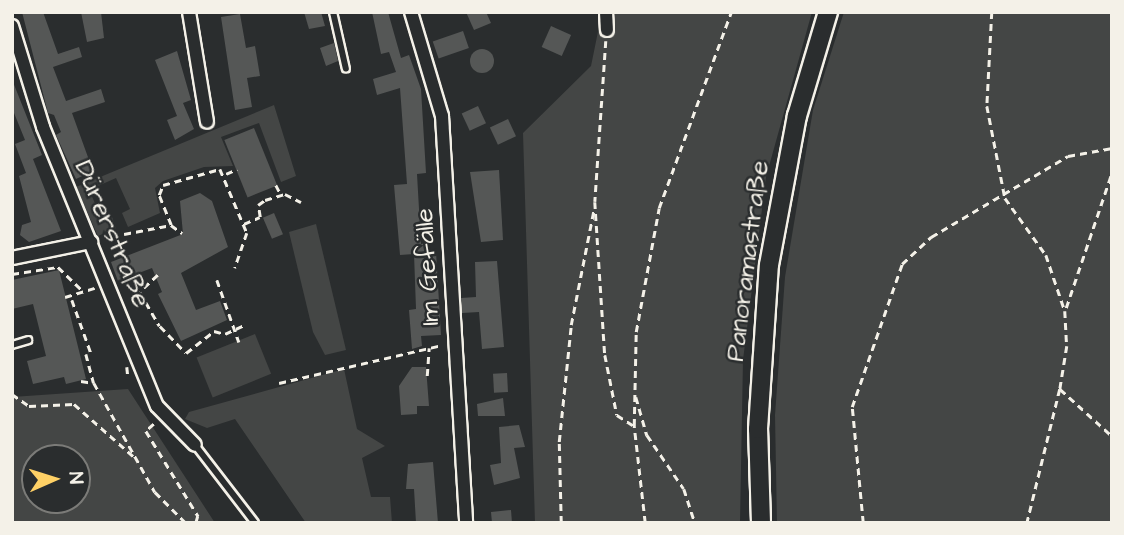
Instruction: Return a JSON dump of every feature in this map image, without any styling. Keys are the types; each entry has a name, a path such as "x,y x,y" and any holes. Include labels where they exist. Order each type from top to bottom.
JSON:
{"main road":[{"name":"Panoramastraße","path":"761,523 758,429 769,265 794,128 828,12"}],"street":[{"path":"189,12 207,122"},
{"name":"Im Gefälle","path":"411,12 440,99 466,523"},
{"path":"606,12 607,30"},
{"name":"Dürerstraße","path":"12,26 16,54 157,406 195,444"},
{"path":"12,258 92,242"}],"lane":[{"path":"333,12 346,69"},
{"path":"12,345 28,340"},
{"path":"195,444 255,523"}],"path":[{"path":"645,523 634,426 636,332 659,208 731,12"},
{"path":"992,12 987,106 1005,198 1046,255 1065,311 1067,346 1060,389 1027,523"},
{"path":"561,523 559,442 571,325 595,202 607,30"},
{"path":"863,523 852,407 902,264 931,237 1005,198 1068,156 1112,148"},
{"path":"183,233 171,225 159,195 163,185 210,168 226,174 237,169"},
{"path":"1065,311 1112,172"},
{"path":"226,174 247,233 235,268"},
{"path":"276,184 281,195"},
{"path":"244,224 260,217 261,202 281,195 301,202"},
{"path":"595,202 605,355 617,415 634,426"},
{"path":"124,233 171,225"},
{"path":"12,274 58,267 81,289 100,288"},
{"path":"158,275 141,292 160,326 186,353 203,335 235,330 244,325"},
{"path":"217,280 239,342"},
{"path":"72,300 81,289"},
{"path":"65,297 72,300 91,353"},
{"path":"279,383 456,341"},
{"path":"427,376 429,348"},
{"path":"86,354 94,383 133,456 155,492 186,523"},
{"path":"80,380 94,383"},
{"path":"1060,389 1112,436"},
{"path":"635,392 647,435 684,489 695,523"},
{"path":"12,394 29,406 74,404 133,456"},
{"path":"154,424 146,431 198,516 196,523"}],"shaded area":[{"path":"602,12 812,12 766,177 743,360 740,523 535,523 523,133 591,66"},
{"path":"844,12 1112,12 1112,523 777,523 775,415 785,277 813,110"},
{"path":"274,105 296,176 281,182 259,123 221,137 233,166 204,167 163,181 155,188 160,213 128,227 122,213 130,209 116,178 89,190 103,221 112,217 116,228 98,236 76,187"},
{"path":"316,224 346,350 325,355 313,332 289,232"},
{"path":"255,334 271,374 213,397 197,358"},
{"path":"344,369 357,429 385,446 362,458 371,497 390,497 392,523 306,523 235,419 207,428 185,419 189,412"},
{"path":"128,389 215,523 12,523 12,397"}],"building":[{"path":"22,12 43,12 58,54 79,47 82,57 53,67 66,101 101,89 105,102 72,113 93,171 76,179 56,135 61,132 54,115 48,113"},
{"path":"81,12 101,12 104,38 87,42"},
{"path":"304,12 321,12 325,26 309,29"},
{"path":"372,12 388,12 401,58 409,55 421,89 426,173 417,174 421,244 427,243 428,252 436,252 441,335 421,336 422,346 412,349 409,310 416,309 414,254 400,255 394,185 407,184 400,88 377,95 373,79 396,72 389,52 381,54"},
{"path":"466,12 486,12 491,23 474,30"},
{"path":"240,14 246,48 255,46 260,76 247,78 252,107 235,110 221,17"},
{"path":"551,26 571,35 562,56 542,47"},
{"path":"463,31 469,48 439,58 433,41"},
{"path":"334,43 338,61 326,66 320,48"},
{"path":"482,49 490,53 494,61 490,69 482,73 474,69 470,61 474,53"},
{"path":"177,51 191,100 183,103 194,129 175,140 167,120 177,116 155,60"},
{"path":"13,82 42,155 33,159 61,231 29,242 20,235 22,225 31,222 19,176 26,173 15,144 25,140 12,108"},
{"path":"478,106 486,123 470,131 462,114"},
{"path":"508,119 516,136 498,145 490,127"},
{"path":"254,128 277,185 248,197 224,140"},
{"path":"499,170 503,240 481,242 470,172"},
{"path":"200,193 212,201 228,247 181,273 196,310 220,301 227,320 181,341 158,294 162,292 152,268 118,281 111,262 183,234 180,201"},
{"path":"274,213 283,234 272,239 263,218"},
{"path":"497,261 504,347 482,349 479,312 462,313 461,298 476,297 475,262"},
{"path":"59,270 86,379 66,384 64,377 33,384 27,361 46,356 33,304 12,309 12,280"},
{"path":"412,367 426,367 429,406 417,406 417,414 401,415 399,386"},
{"path":"507,373 508,392 494,393 493,374"},
{"path":"503,398 505,416 478,416 477,404"},
{"path":"519,425 525,447 514,448 520,478 494,485 490,465 501,463 499,427"},
{"path":"433,462 438,523 416,523 414,489 406,489 408,464"},
{"path":"511,510 512,523 492,523 491,512"}]}
